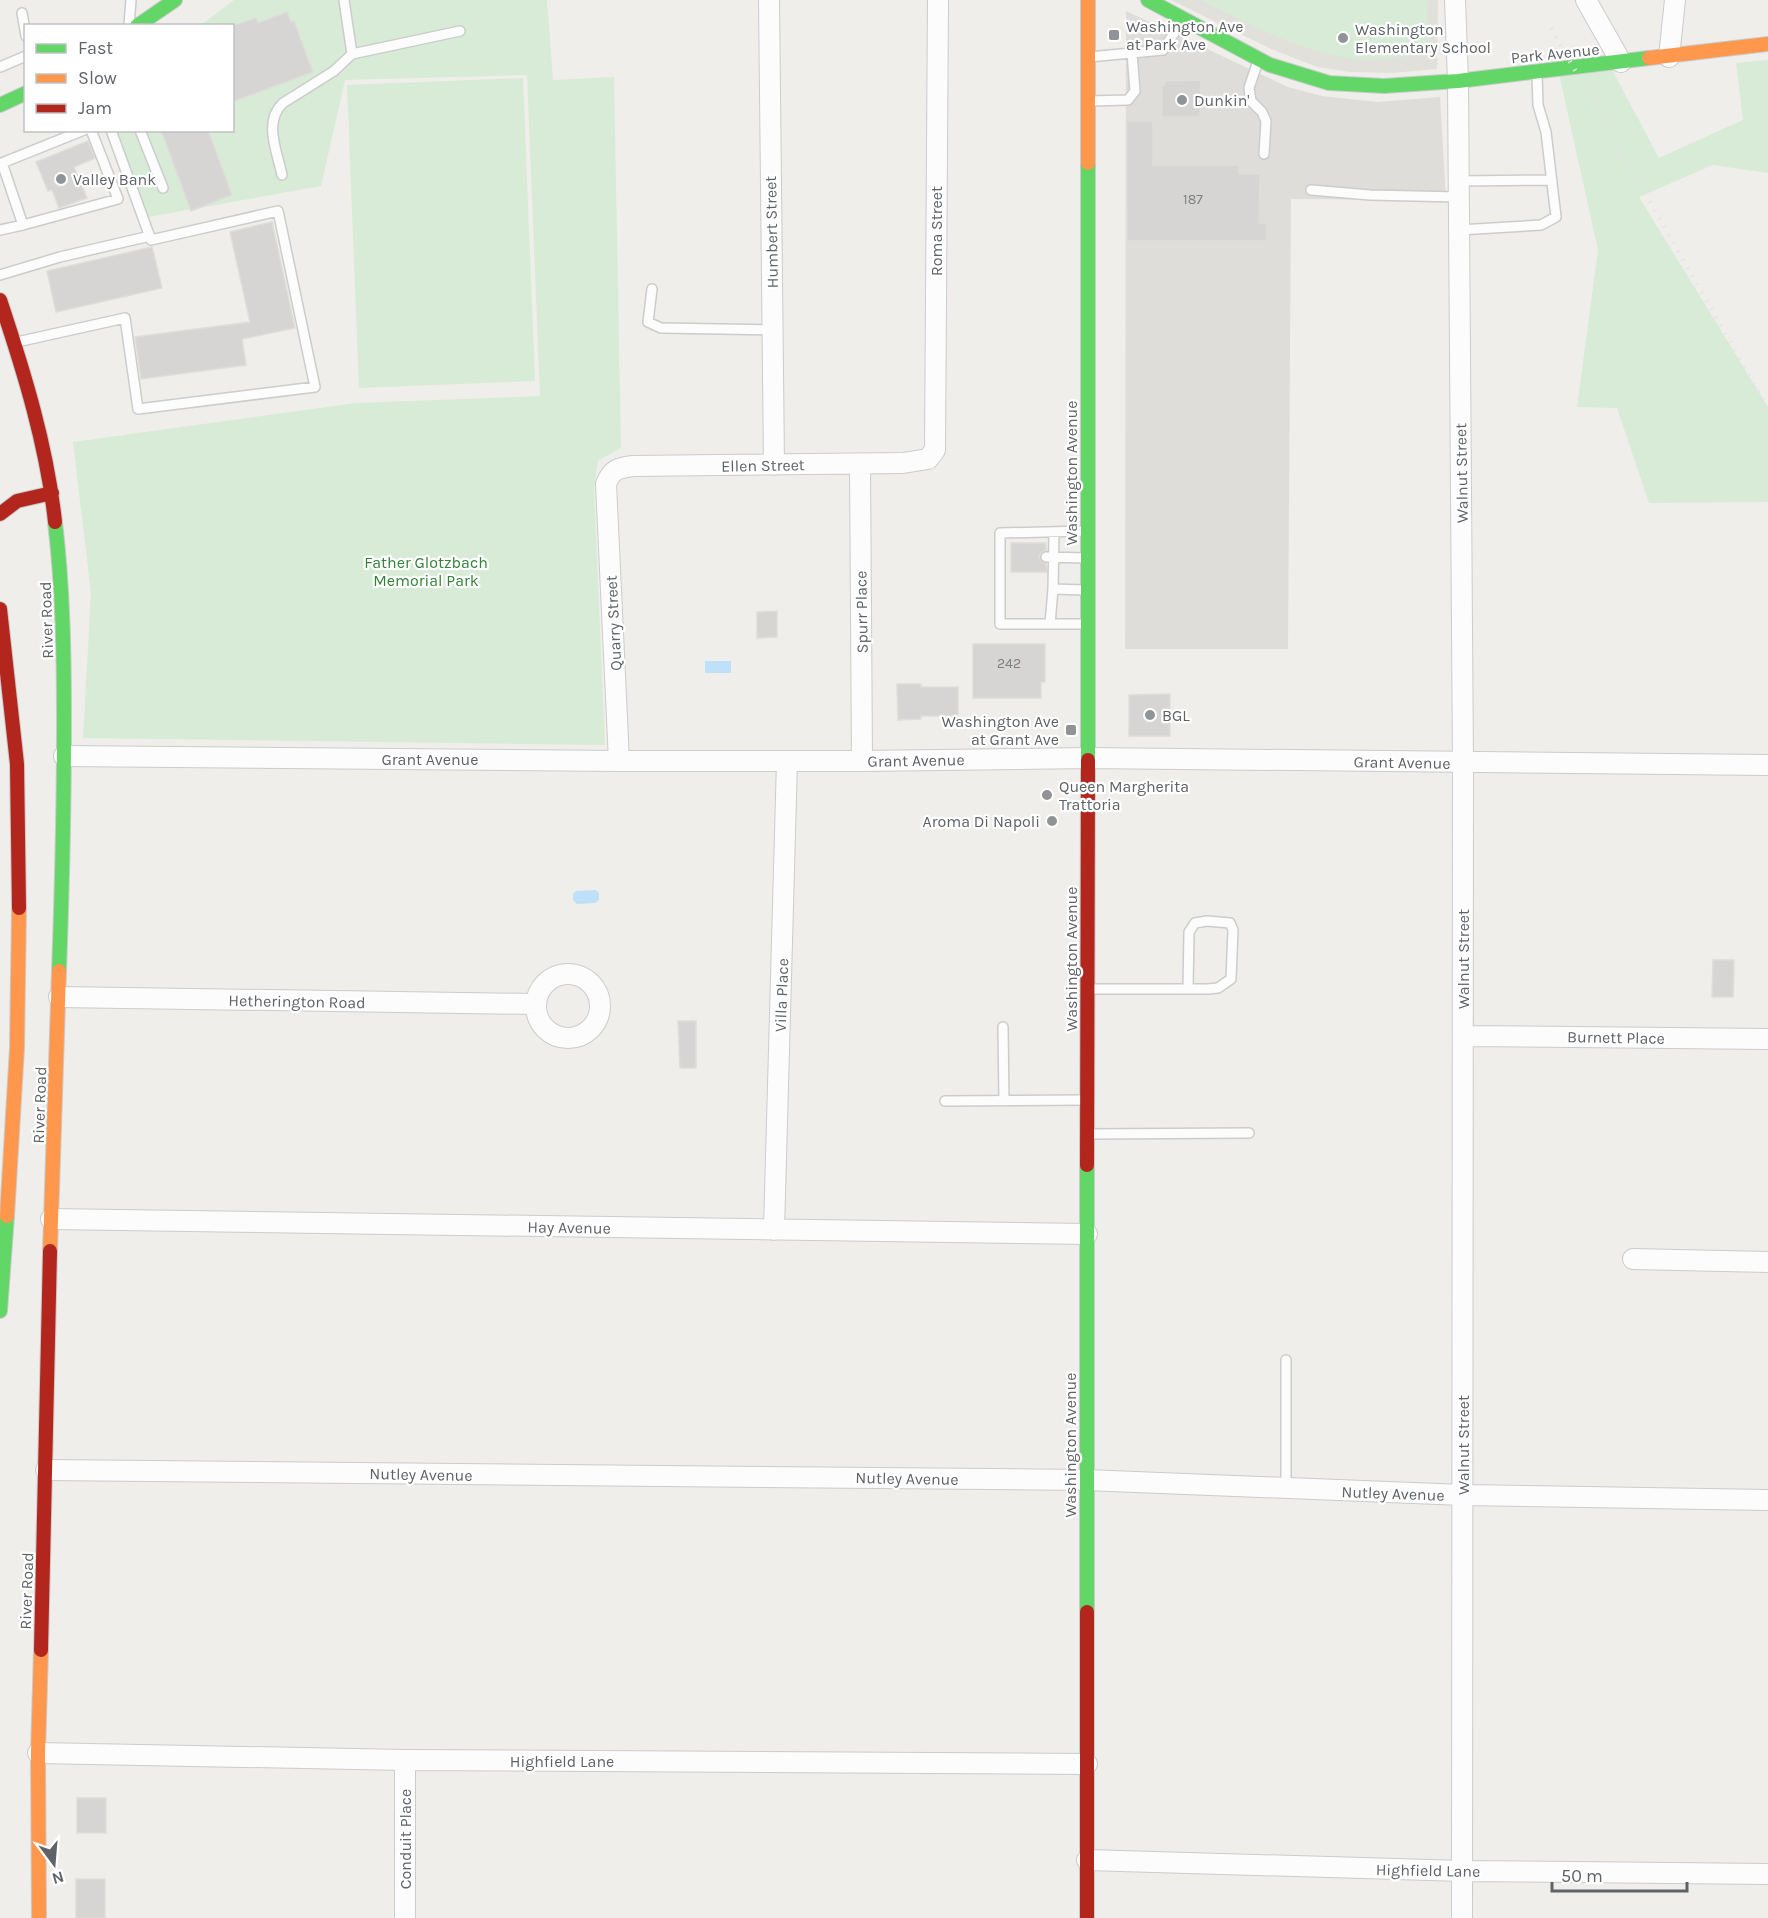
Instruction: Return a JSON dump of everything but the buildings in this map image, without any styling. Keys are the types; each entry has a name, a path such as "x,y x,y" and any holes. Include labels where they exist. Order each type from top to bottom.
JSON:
{"main road":[{"path":"140,24 175,0"},
{"name":"Washington Avenue","path":"1087,1918 1088,0"},
{"name":"Park Avenue","path":"1148,0 1270,65 1329,83 1384,86 1458,81 1768,44"},
{"path":"0,105 24,94"},
{"name":"River Road","path":"0,300 35,413 52,493 62,579 64,829 51,1219 38,1753 39,1918"},
{"path":"0,514 16,501 29,496 52,493"},
{"path":"0,609 17,764 20,873 17,1036 0,1311"}],"street":[{"name":"Humbert Street","path":"769,0 774,465"},
{"name":"Roma Street","path":"928,459 935,450 938,0"},
{"name":"Walnut Street","path":"1455,0 1458,81 1463,763 1462,1918"},
{"path":"1586,0 1621,62"},
{"path":"1669,57 1675,0"},
{"name":"Ellen Street","path":"606,484 610,474 619,468 633,466 903,463 928,459"},
{"name":"Spurr Place","path":"860,464 862,761"},
{"name":"Quarry Street","path":"606,484 619,761"},
{"name":"Grant Avenue","path":"64,756 619,761 1088,758 1768,765"},
{"name":"Villa Place","path":"774,1230 787,761"},
{"name":"Hetherington Road","path":"59,997 535,1004"},
{"name":"Burnett Place","path":"1463,1036 1768,1039"},
{"name":"Hay Avenue","path":"51,1219 1087,1234"},
{"path":"1633,1259 1768,1262"},
{"name":"Nutley Avenue","path":"46,1470 1086,1480 1463,1495 1768,1500"},
{"name":"Highfield Lane","path":"38,1753 405,1760 1087,1764"},
{"name":"Conduit Place","path":"405,1760 405,1918"},
{"name":"Highfield Lane","path":"1087,1860 1463,1871 1768,1874"}],"lane":[{"path":"129,24 130,0"},
{"path":"344,0 352,54"},
{"path":"22,13 24,24"},
{"path":"1088,58 1163,50 1184,19"},
{"path":"282,175 271,126 276,110 283,103 334,71 352,54 460,31"},
{"path":"1088,101 1128,100 1135,92 1132,53"},
{"path":"0,67 24,57"},
{"path":"1259,59 1248,88 1251,101 1262,112 1266,122 1264,154"},
{"path":"1459,230 1541,225 1556,217 1546,132 1538,105 1537,71"},
{"path":"0,230 118,199 92,132"},
{"path":"15,343 125,318 138,409 315,387 278,211 151,240 112,132"},
{"path":"141,132 163,188"},
{"path":"23,225 2,163 60,134"},
{"path":"1311,189 1370,195 1552,180"},
{"path":"0,275 60,257 150,236"},
{"path":"652,289 648,322 661,328 772,330"},
{"path":"1088,531 1000,533 1006,558 1000,624 1088,624"},
{"path":"1050,624 1053,589 1050,557 1054,533"},
{"path":"1050,557 1088,558"},
{"path":"1053,589 1088,590"},
{"path":"1087,989 1188,989 1218,988 1231,979 1233,930 1230,923 1207,921 1195,923 1189,932 1188,989"},
{"path":"1003,1027 1004,1101"},
{"path":"945,1101 1087,1100"},
{"path":"1087,1134 1249,1133"},
{"path":"1286,1360 1286,1488"}],"shaded area":[{"name":"Washington Elementary School","path":"1171,0 1438,0 1437,69 1392,73 1350,72 1317,67 1269,48"},
{"path":"1126,11 1288,87 1322,96 1377,102 1440,97 1446,200 1291,199 1288,649 1125,649"}],"green space":[{"name":"Father Glotzbach Memorial Park","path":"234,0 547,0 553,80 614,77 621,448 598,461 594,489 605,745 83,738 91,593 73,442 356,403 540,396 527,75 345,80 321,186 137,219 107,132 234,132 234,24 202,24"},
{"name":"Washington Elementary School","path":"1201,0 1428,0 1425,54 1356,59 1315,51 1257,28"},
{"path":"1768,60 1768,173 1713,165 1639,197 1768,407 1768,502 1649,503 1617,408 1577,407 1598,250 1559,74 1609,64 1659,158 1743,120 1736,63"},
{"path":"523,78 535,381 359,388 347,85"}],"water":[{"path":"705,661 731,661 731,673 705,673"},
{"path":"596,890 599,893 599,900 595,903 577,904 573,900 573,894 576,891"}],"railway":[{"path":"1551,28 1768,409"}],"traffic: fast":[{"path":"140,24 175,0"},
{"path":"1148,0 1270,65 1329,83 1384,86 1458,81 1649,58"},
{"path":"0,105 24,94"},
{"path":"1088,163 1088,760"},
{"path":"55,522 64,673 59,971"},
{"path":"1087,1165 1087,1612"},
{"path":"0,1311 7,1216"}],"traffic: slow":[{"path":"1088,0 1088,163"},
{"path":"1649,58 1768,44"},
{"path":"7,1216 17,1048 19,908"},
{"path":"50,1251 59,971"},
{"path":"39,1918 38,1753 41,1650"}],"traffic: jam":[{"path":"0,300 26,382 40,437 55,522"},
{"path":"0,514 17,501 52,493"},
{"path":"0,609 17,764 19,908"},
{"path":"1087,1165 1088,760"},
{"path":"41,1650 50,1251"},
{"path":"1087,1612 1087,1918"}],"place":[{"name":"Washington Ave at Park Ave","path":"1114,35"},
{"name":"Washington Elementary School","path":"1343,38"},
{"name":"Dunkin'","path":"1182,100"},
{"name":"Valley Bank","path":"61,179"},
{"name":"BGL","path":"1150,715"},
{"name":"Washington Ave at Grant Ave","path":"1071,730"},
{"name":"Queen Margherita Trattoria","path":"1047,795"},
{"name":"Aroma Di Napoli","path":"1052,821"}]}
